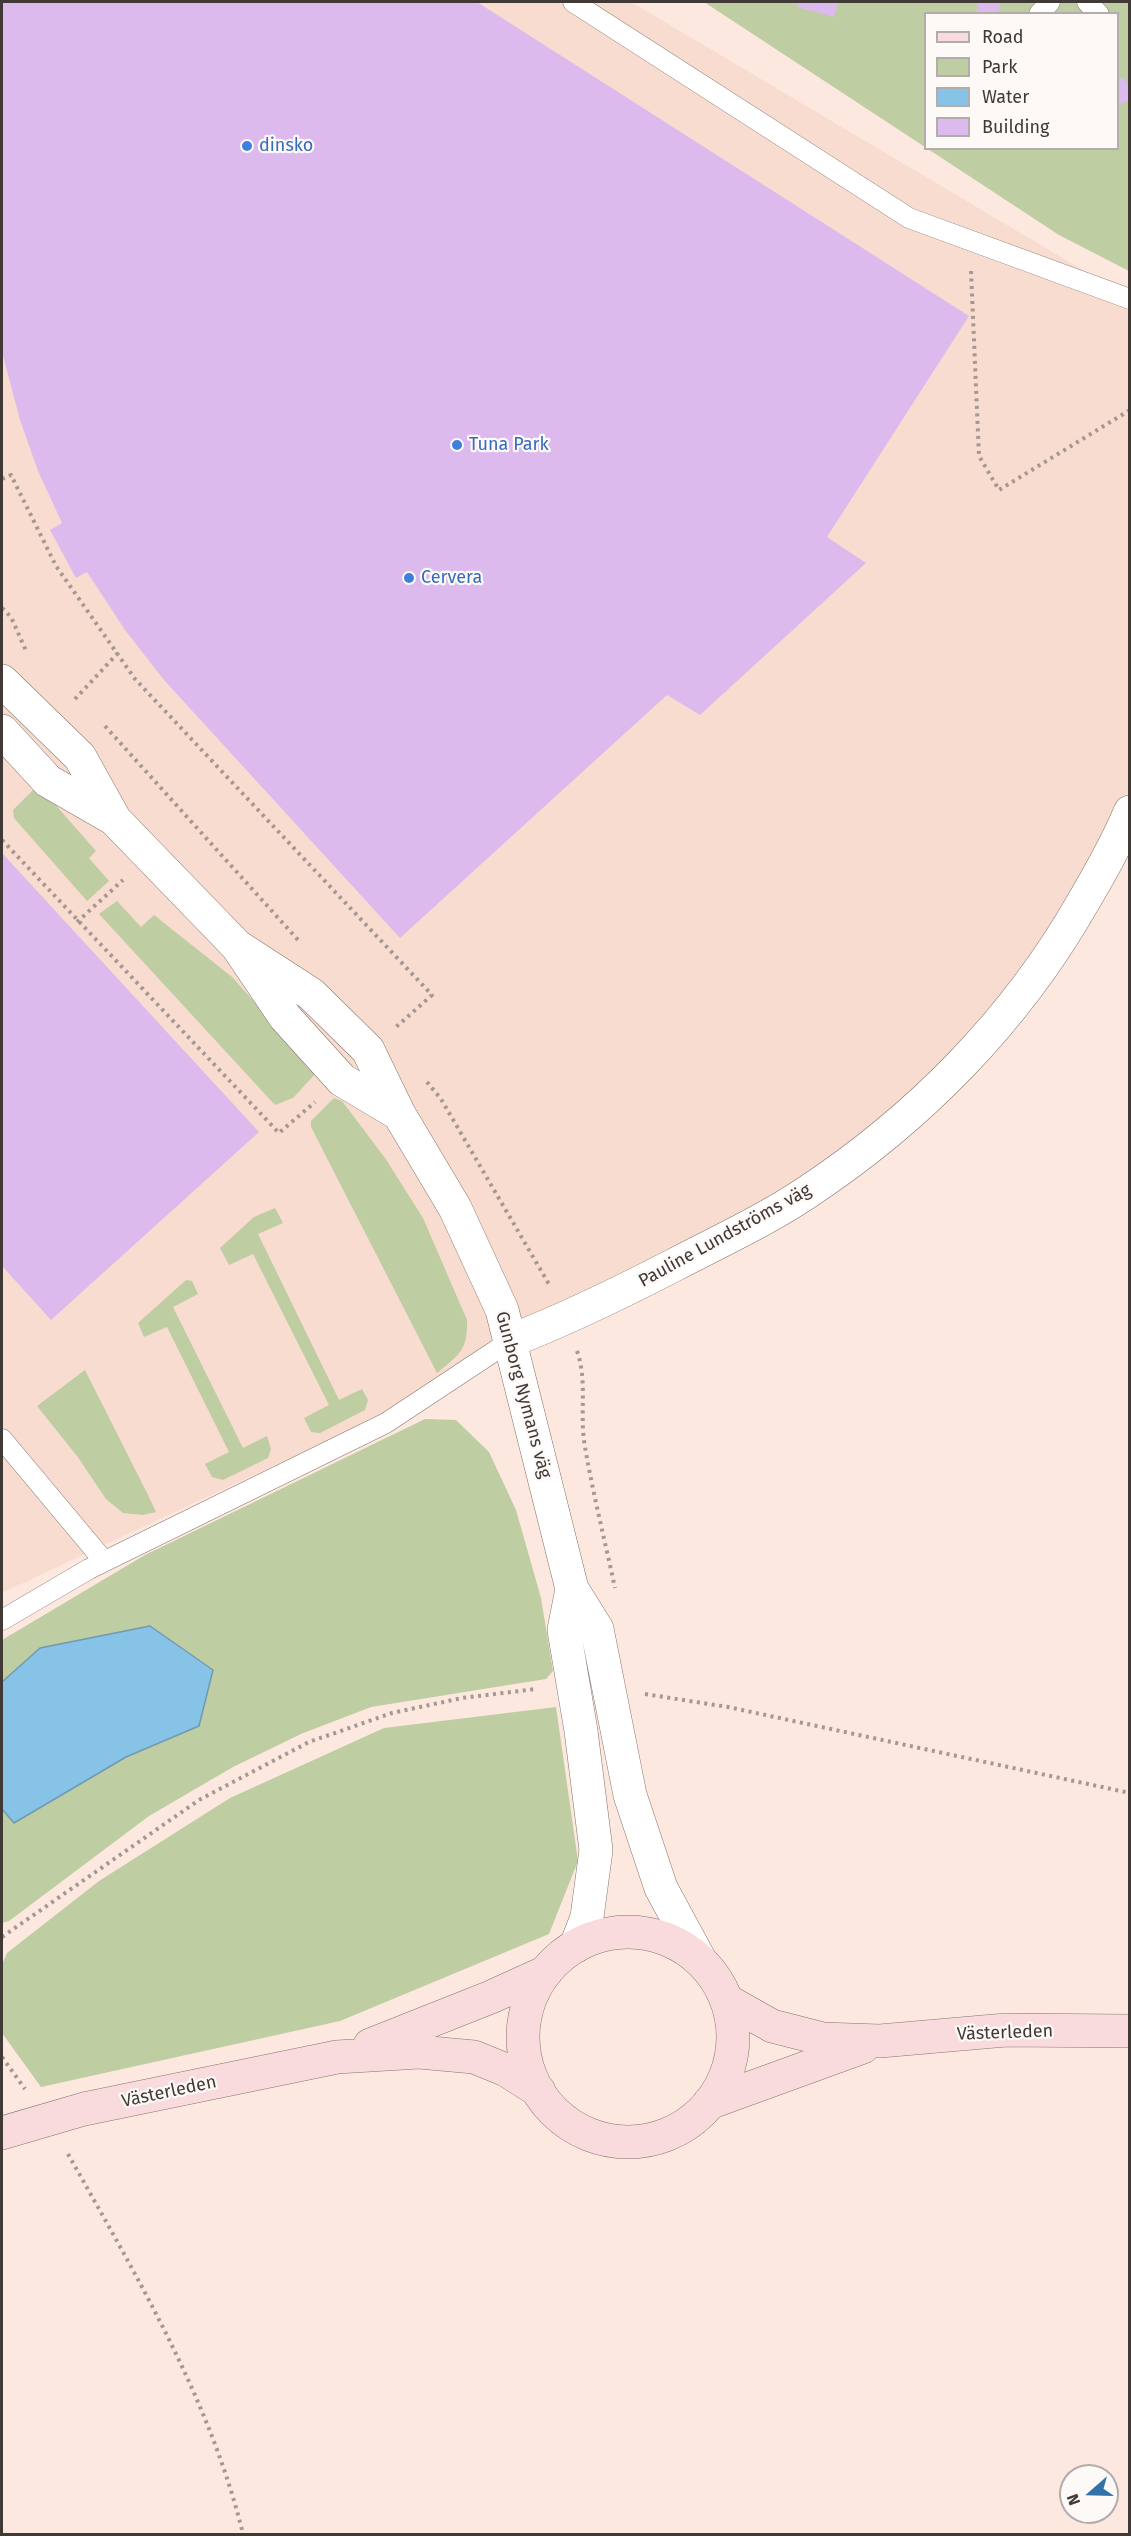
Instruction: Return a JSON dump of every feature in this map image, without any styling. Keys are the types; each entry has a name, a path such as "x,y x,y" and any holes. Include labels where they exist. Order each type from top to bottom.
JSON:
{"main road":[{"path":"640,1933 672,1941 699,1960 719,1985 726,2000 732,2026 732,2054 724,2080 698,2115 670,2133 654,2138 621,2141 604,2139 574,2126 554,2111 539,2091 531,2075 523,2040 529,2004 546,1972 576,1946 607,1934 640,1933"},
{"name":"Västerleden","path":"337,2057 491,1997 546,1972"},
{"name":"Västerleden","path":"726,2000 772,2026 823,2039 880,2041 1006,2030 1130,2031"},
{"name":"Västerleden","path":"709,2103 880,2041"},
{"name":"Västerleden","path":"2,2133 84,2109 337,2057 419,2052 474,2057 506,2070 539,2091"}],"street":[{"name":"Gunborg Nymans väg","path":"2,681 80,757 115,820 237,945 311,994 368,1050 399,1114 455,1208 502,1310 572,1589 597,1629 630,1795 660,1888 699,1960"},
{"name":"Gunborg Nymans väg","path":"2,731 48,781 115,820"},
{"name":"Pauline Lundströms väg","path":"510,1341 574,1316 746,1228 806,1194 912,1113 976,1049 1019,999 1053,953 1093,886 1130,812"},
{"name":"Gunborg Nymans väg","path":"572,1589 564,1630 581,1731 596,1850 587,1917 576,1946"}],"lane":[{"path":"573,2 909,218 1130,299"},
{"path":"1038,12 1050,2"},
{"path":"2,1620 104,1561 387,1423 510,1341"},
{"path":"2,1439 104,1561"}],"path":[{"path":"969,240 979,456 999,490 1130,410"},
{"path":"2,479 11,475 56,566 135,679 432,995 393,1030"},
{"path":"75,699 118,653"},
{"path":"2,840 77,922 279,1133 318,1100"},
{"path":"77,922 123,880"},
{"path":"2,1937 199,1800 309,1742 392,1713 462,1698 533,1689"},
{"path":"636,1692 728,1707 1130,1793"},
{"path":"2,2056 26,2090"},
{"path":"68,2154 134,2272 203,2414 243,2535"}],"shaded area":[{"path":"2,2 631,2 1130,298 1129,827 960,1081 623,1302 2,1593"}],"green space":[{"path":"704,2 1129,2 1129,271 1059,235 930,150 1119,150 1119,12 924,12 924,146"},
{"path":"38,785 96,851 89,858 109,881 87,901 14,818 13,810"},
{"path":"117,901 141,927 154,915 232,977 317,1072 293,1098 275,1105 99,914"},
{"path":"334,1098 342,1101 385,1158 423,1218 467,1320 466,1338 461,1351 437,1373 311,1127 311,1121"},
{"path":"275,1208 283,1223 258,1234 339,1400 362,1389 368,1400 365,1410 320,1433 311,1432 304,1418 329,1405 253,1254 229,1265 220,1248 254,1217"},
{"path":"186,1280 192,1281 198,1294 173,1307 243,1448 267,1436 271,1449 268,1458 223,1480 212,1477 205,1464 229,1452 167,1327 144,1337 138,1323"},
{"path":"85,1370 156,1512 143,1515 123,1513 106,1499 77,1456 37,1406"},
{"path":"425,1419 456,1420 489,1452 516,1510 541,1598 553,1671 546,1679 371,1707 301,1734 233,1767 149,1816 9,1921 2,1923 2,1809 14,1823 126,1757 199,1726 40,1648 2,1682 2,1640 145,1555"},
{"path":"556,1707 578,1861 549,1934 340,2021 41,2087 2,2033 2,1965 7,1953 99,1881 230,1798 384,1728"}],"water":[{"path":"150,1626 213,1670 199,1726 126,1757 14,1823 2,1809 2,1682 40,1648"}],"building":[{"name":"Tuna Park","path":"2,2 477,2 969,316 827,537 866,563 700,715 667,695 400,938 164,680 125,630 87,572 76,578 50,530 62,523 38,471 20,420 2,352"},
{"path":"799,2 838,2 834,17 797,7"},
{"path":"978,2 1000,2 999,12 976,12"},
{"path":"1123,77 1130,89 1130,99 1119,105 1119,80"},
{"path":"2,853 259,1132 51,1320 2,1266"}],"place":[{"name":"dinsko","path":"247,146"},
{"name":"Tuna Park","path":"457,445"},
{"name":"Cervera","path":"409,578"}]}
